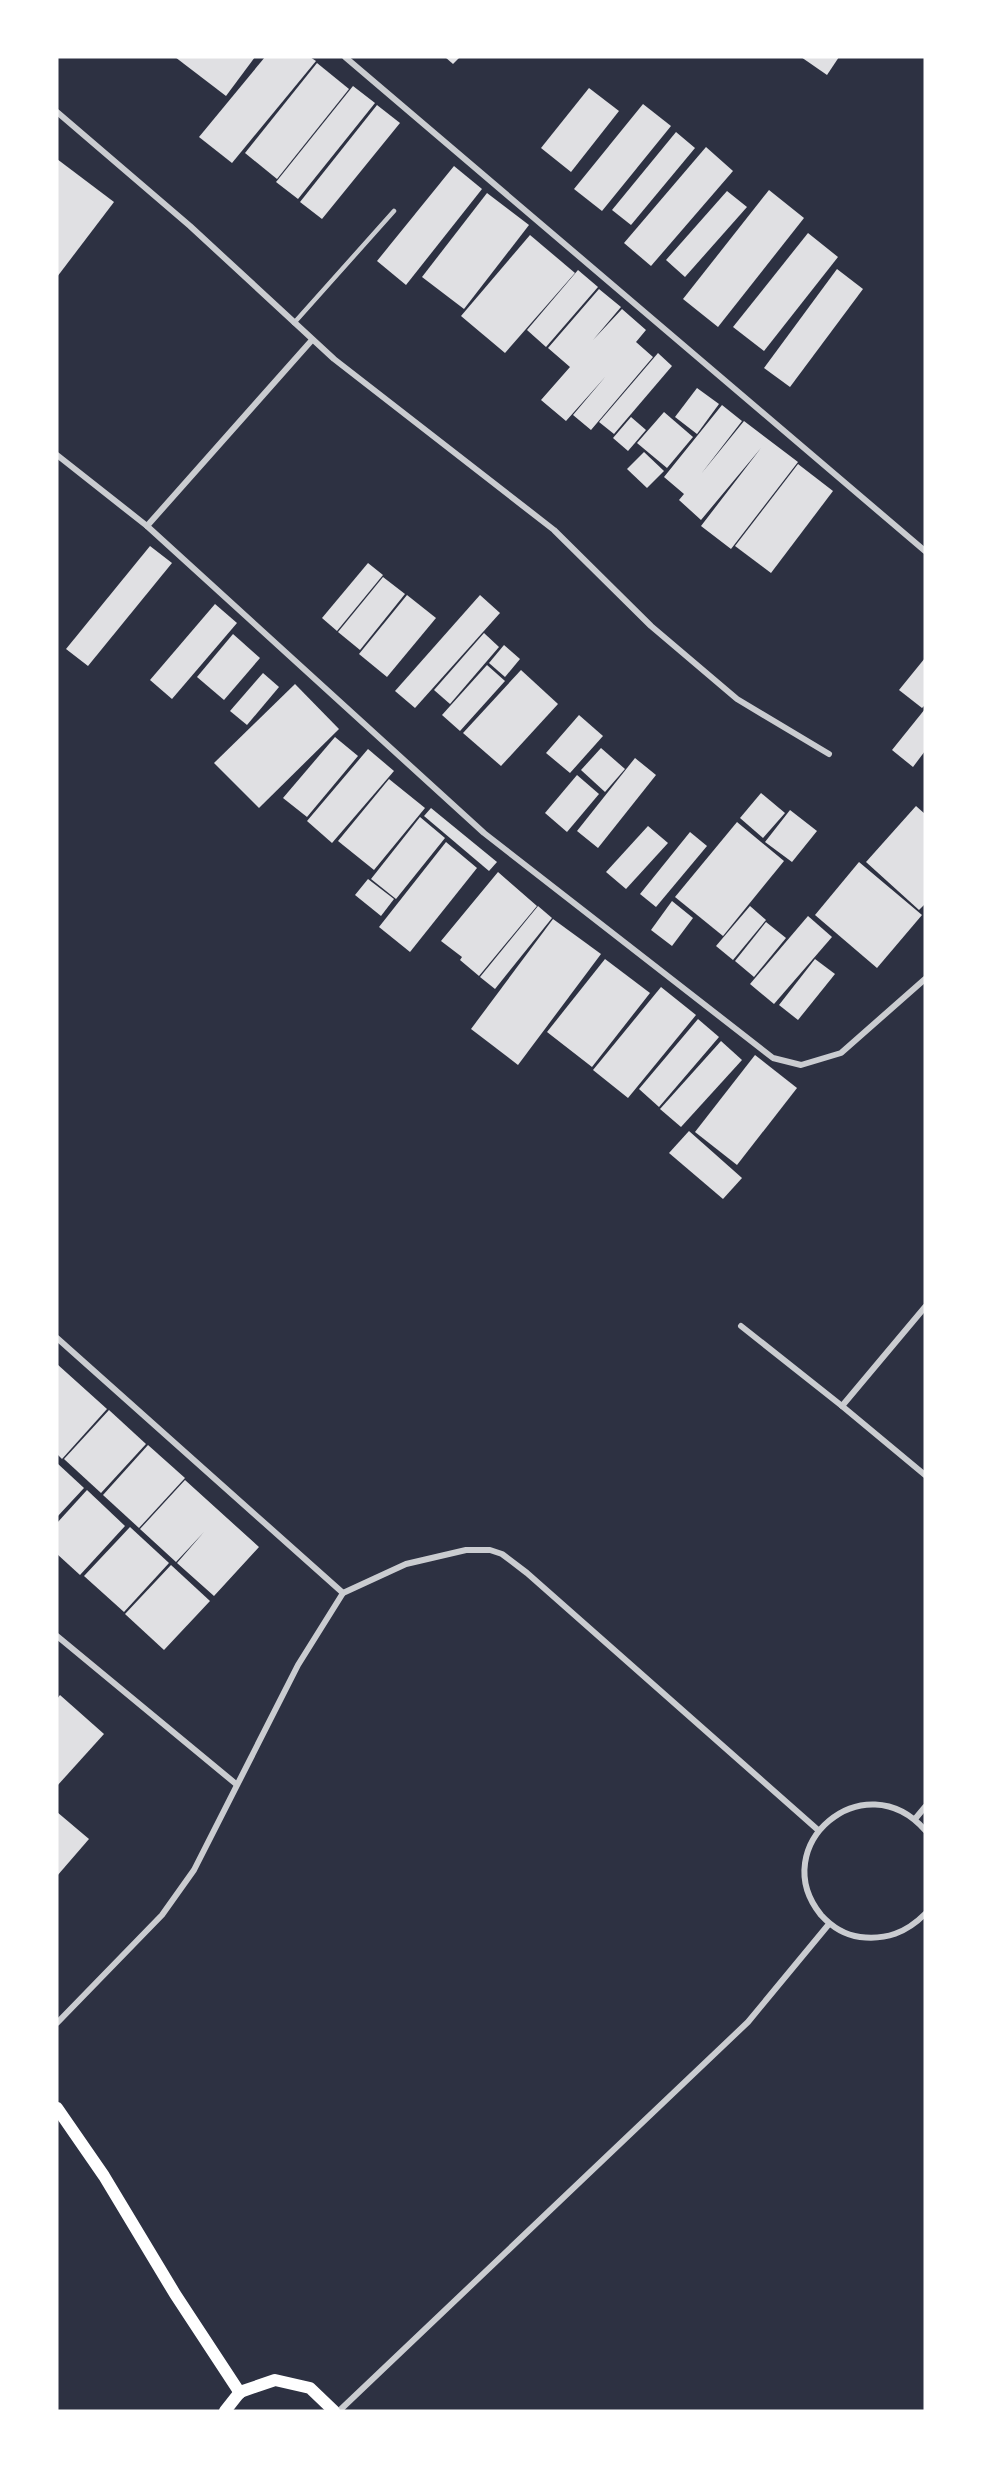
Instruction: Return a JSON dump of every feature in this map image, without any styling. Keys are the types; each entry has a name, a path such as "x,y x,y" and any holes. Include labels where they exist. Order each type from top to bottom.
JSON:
{"main road":[{"path":"57,2108 104,2176 175,2295 240,2393"},
{"path":"225,2411 240,2393 275,2380 310,2388 334,2411"}],"street":[{"path":"345,57 925,551"},
{"path":"57,112 190,226 334,359 554,531 651,626 737,699 829,754"},
{"path":"147,526 312,340"},
{"path":"57,455 147,526 484,833 773,1058 801,1065 841,1053 925,980"},
{"path":"842,1406 925,1307"},
{"path":"741,1326 925,1475"},
{"path":"57,1338 344,1593"},
{"path":"57,2023 162,1915 194,1870 298,1665 344,1593 406,1564 466,1550 490,1550 502,1554 527,1573 818,1830"},
{"path":"57,1636 236,1784"},
{"path":"925,1830 915,1818 891,1806 864,1804 838,1812 818,1830 806,1853 805,1879 812,1904 829,1924 851,1936 877,1939 903,1933 925,1915"},
{"path":"915,1818 925,1807"},
{"path":"339,2411 748,2022 829,1924"}],"lane":[{"path":"294,323 394,211"}],"building":[{"path":"175,57 255,57 226,96"},
{"path":"265,57 310,57 316,61 232,163 199,137"},
{"path":"445,57 460,57 453,64"},
{"path":"801,57 839,57 827,75"},
{"path":"317,63 349,89 277,179 245,153"},
{"path":"353,86 375,103 298,199 276,182"},
{"path":"589,88 619,111 571,172 541,148"},
{"path":"643,104 671,126 602,211 574,189"},
{"path":"377,105 400,123 322,219 300,202"},
{"path":"676,132 695,148 631,225 612,210"},
{"path":"706,147 733,171 651,266 624,243"},
{"path":"57,159 114,202 57,277"},
{"path":"454,166 482,189 406,285 377,261"},
{"path":"769,190 804,218 718,327 683,299"},
{"path":"727,191 747,207 685,277 666,260"},
{"path":"487,193 529,225 464,309 422,277"},
{"path":"808,233 838,257 764,351 733,327"},
{"path":"530,235 575,273 505,353 461,316"},
{"path":"837,269 863,289 790,387 764,368"},
{"path":"578,270 598,287 546,347 527,330"},
{"path":"599,289 621,307 593,340 622,309 646,330 636,342 653,357 591,430 573,415 606,376 566,421 541,400 570,367 548,348"},
{"path":"658,353 672,366 614,434 599,422"},
{"path":"697,388 719,404 697,434 675,417"},
{"path":"722,405 742,421 701,474 744,421 798,462 731,549 701,526 761,448 701,520 679,500 684,494 664,477"},
{"path":"664,412 693,437 667,468 637,443"},
{"path":"631,417 646,430 628,451 613,438"},
{"path":"644,452 664,471 647,488 627,469"},
{"path":"798,464 833,491 771,573 735,546"},
{"path":"150,546 172,563 88,666 66,649"},
{"path":"368,563 383,575 337,631 322,618"},
{"path":"383,577 405,594 360,650 338,632"},
{"path":"407,595 436,618 387,677 359,654"},
{"path":"480,595 500,613 415,708 395,691"},
{"path":"215,604 237,623 172,699 150,680"},
{"path":"484,633 499,647 450,704 434,690"},
{"path":"233,634 260,658 224,700 197,677"},
{"path":"504,645 520,659 505,677 489,663"},
{"path":"925,658 925,705 922,708 899,690"},
{"path":"487,665 505,681 460,731 442,715"},
{"path":"521,670 558,704 501,766 463,733"},
{"path":"263,673 279,687 247,725 230,711"},
{"path":"295,684 339,729 259,808 214,763"},
{"path":"925,709 925,751 913,767 892,750"},
{"path":"579,715 603,736 570,773 546,753"},
{"path":"335,737 358,756 307,817 283,798"},
{"path":"601,748 625,769 605,792 581,770"},
{"path":"368,749 394,771 332,843 307,821"},
{"path":"635,758 656,775 598,848 577,831"},
{"path":"577,775 599,794 567,832 545,813"},
{"path":"389,779 425,808 374,870 338,841"},
{"path":"761,793 785,813 763,838 740,818"},
{"path":"916,806 925,814 925,904 919,910 866,862"},
{"path":"431,808 497,862 489,871 424,816"},
{"path":"790,810 817,831 792,862 765,842"},
{"path":"420,817 445,838 396,899 371,879"},
{"path":"737,822 784,861 723,936 675,897"},
{"path":"648,826 668,843 626,889 606,872"},
{"path":"690,832 707,846 656,907 640,894"},
{"path":"446,842 477,868 410,952 379,927"},
{"path":"859,862 922,915 877,968 815,915"},
{"path":"498,872 537,906 479,976 460,960 462,957 441,941"},
{"path":"368,879 394,899 381,916 355,895"},
{"path":"672,901 693,918 672,946 651,930"},
{"path":"538,906 552,918 495,989 480,977"},
{"path":"750,906 766,920 733,960 716,946"},
{"path":"808,916 832,937 774,1004 750,984"},
{"path":"553,919 601,954 518,1065 471,1029"},
{"path":"766,922 786,938 754,977 735,961"},
{"path":"605,959 650,993 592,1067 547,1032"},
{"path":"815,959 835,974 798,1020 779,1005"},
{"path":"661,987 696,1015 628,1098 593,1070"},
{"path":"698,1019 719,1037 659,1107 639,1089"},
{"path":"721,1041 742,1060 681,1127 660,1109"},
{"path":"755,1055 797,1088 737,1165 695,1132"},
{"path":"689,1131 742,1178 723,1199 669,1153"},
{"path":"57,1364 107,1409 62,1459 57,1454"},
{"path":"109,1410 146,1444 101,1493 64,1459"},
{"path":"148,1445 185,1478 139,1528 103,1495"},
{"path":"57,1463 84,1488 57,1517"},
{"path":"185,1480 259,1547 214,1596 177,1563 204,1532 176,1562 140,1529"},
{"path":"87,1490 125,1526 80,1575 57,1554 57,1523"},
{"path":"130,1527 169,1563 124,1612 84,1576"},
{"path":"171,1565 210,1601 164,1650 125,1614"},
{"path":"60,1695 104,1734 57,1786 57,1699"},
{"path":"57,1812 89,1839 57,1876"}]}
